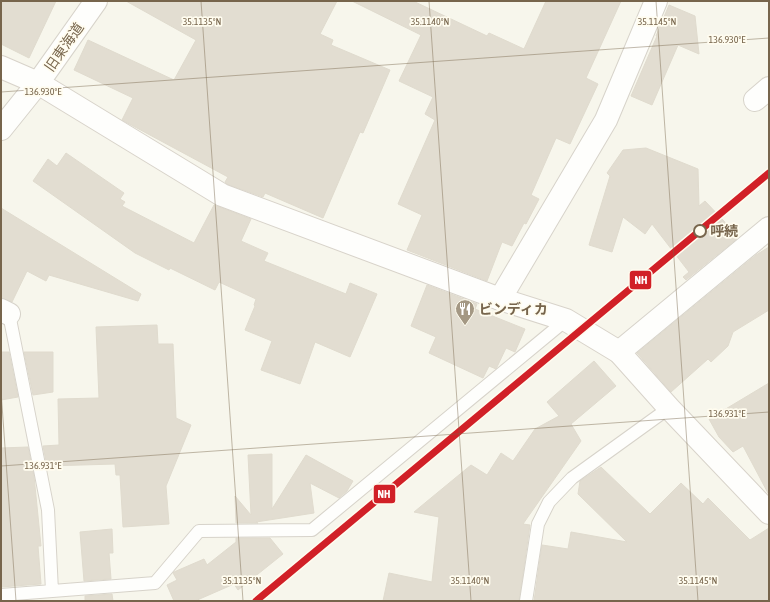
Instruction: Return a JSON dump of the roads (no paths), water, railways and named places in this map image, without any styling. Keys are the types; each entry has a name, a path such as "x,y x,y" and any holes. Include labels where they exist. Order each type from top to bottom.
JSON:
{"street":[{"name":"旧東海道","path":"1,129 38,83 96,1"},
{"path":"500,299 606,120 656,1"},
{"path":"1,67 38,83 222,195 500,299 566,320 619,352 668,408 769,513"},
{"path":"619,352 769,228"}],"lane":[{"path":"5,312 48,510 52,591"},
{"path":"1,595 156,583 199,531 312,530 566,320"},
{"path":"526,601 538,524 550,502 572,478 668,408"}],"place":[{"name":"呼続","path":"700,231"},
{"name":"ビンディカ","path":"465,326"}]}
